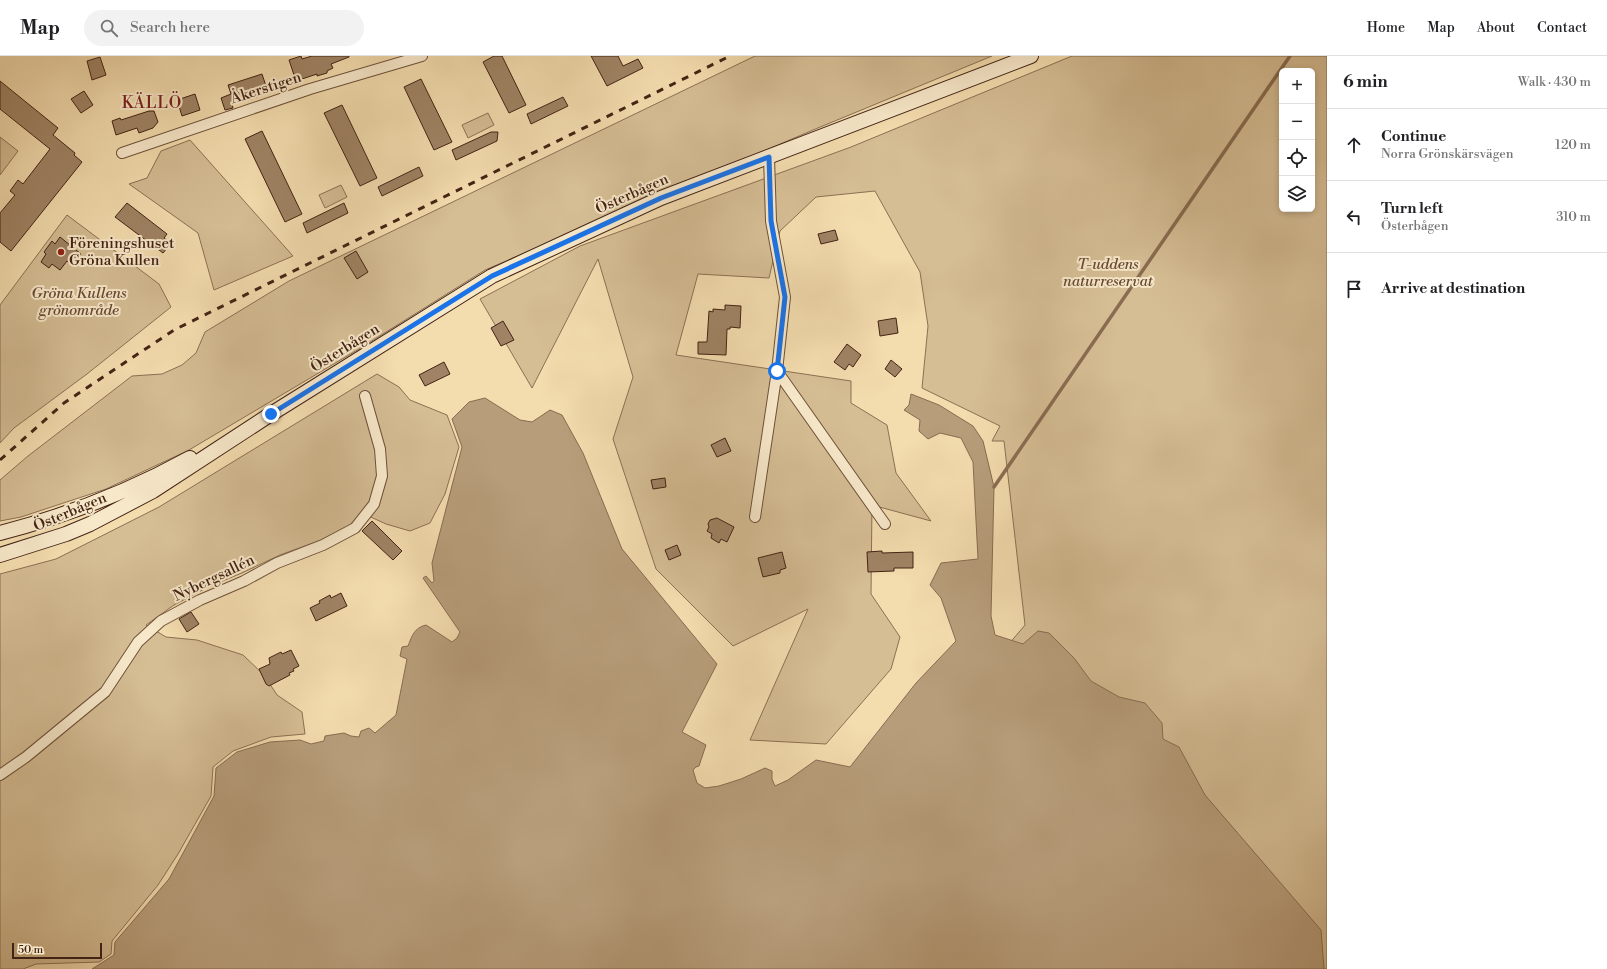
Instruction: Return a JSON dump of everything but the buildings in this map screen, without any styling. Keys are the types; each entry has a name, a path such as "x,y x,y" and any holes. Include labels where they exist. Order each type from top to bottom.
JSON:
{"main road":[{"name":"Österbågen","path":"0,555 66,534 130,504 205,459 271,414 492,276 661,198 1031,56"},
{"name":"Österbågen","path":"0,534 42,523 120,492 176,466 271,414"}],"street":[{"name":"Åkerstigen","path":"122,153 310,89 422,56"},
{"path":"755,517 777,371 785,297 771,221 769,157"},
{"path":"777,371 885,524"},
{"name":"Nybergsallén","path":"0,775 26,757 105,692 138,642 161,621 200,600 244,581 276,563 323,545 355,528 374,504 382,476 380,449 365,396"}],"green space":[{"path":"755,56 992,56 813,130 485,270 359,349 189,450 106,489 21,517 0,521 0,480 28,456 132,376 162,374 182,365 196,353 205,332 289,281"},
{"name":"T-uddens naturreservat","path":"1072,56 1327,56 1327,969 1050,969 986,671 1025,625 1004,441 992,441 1000,426 922,388 928,326 920,272 875,191 816,197 780,231 769,278 698,274 676,355 851,381 851,403 887,425 896,473 931,521 872,505 871,594 900,637 891,669 826,744 750,740 808,609 733,646 656,569 613,439 633,377 598,259 532,388 480,299 580,246 851,147"},
{"path":"488,113 494,125 468,138 462,125"},
{"path":"0,137 18,151 0,175"},
{"path":"190,140 293,256 214,290 198,233 129,184 147,178 161,151"},
{"path":"341,185 347,197 325,208 319,195"},
{"name":"Gröna Kullens grönområde","path":"67,215 159,284 171,307 87,374 14,428 0,443 0,305"},
{"path":"377,374 399,387 410,400 447,415 459,447 445,494 430,523 410,531 386,524 362,513 349,526 321,540 280,555 208,587 174,605 146,625 166,637 197,640 243,655 264,675 277,695 302,712 305,734 271,737 233,751 213,767 211,796 178,854 158,885 112,941 111,954 99,962 36,964 23,969 0,969 0,574 56,559 159,507"}],"shaded area":[{"path":"911,394 939,405 973,426 983,441 994,487 991,616 995,635 1023,644 1038,631 1049,633 1074,658 1091,681 1119,697 1145,703 1162,723 1163,739 1179,747 1205,795 1321,930 1324,969 92,969 114,955 115,942 169,879 214,796 216,768 237,752 270,742 300,740 311,744 324,741 325,736 344,733 359,737 361,731 369,728 375,733 396,715 407,659 400,656 402,647 408,646 416,630 426,625 452,642 457,638 460,632 423,578 426,576 432,583 434,581 432,563 462,447 452,419 469,402 485,398 520,420 532,422 550,410 562,415 583,453 622,549 717,664 682,732 706,745 699,766 693,770 697,783 705,788 719,786 741,779 765,768 772,771 772,779 775,786 788,780 816,760 850,767 916,683 956,641 941,598 930,585 941,563 978,559 973,462 961,438 940,433 928,439 919,431 920,420 904,410 909,405"}],"waterway":[{"path":"994,487 1290,56"}],"railway":[{"path":"0,460 64,403 174,330 730,56"}],"place":[{"name":"Föreningshuset Gröna Kullen","path":"61,252"}],"district":[{"name":"KÄLLÖ","path":"152,103"}],"route":[{"path":"271,414 492,276 661,198 769,157 771,221 785,297 777,371"}]}
